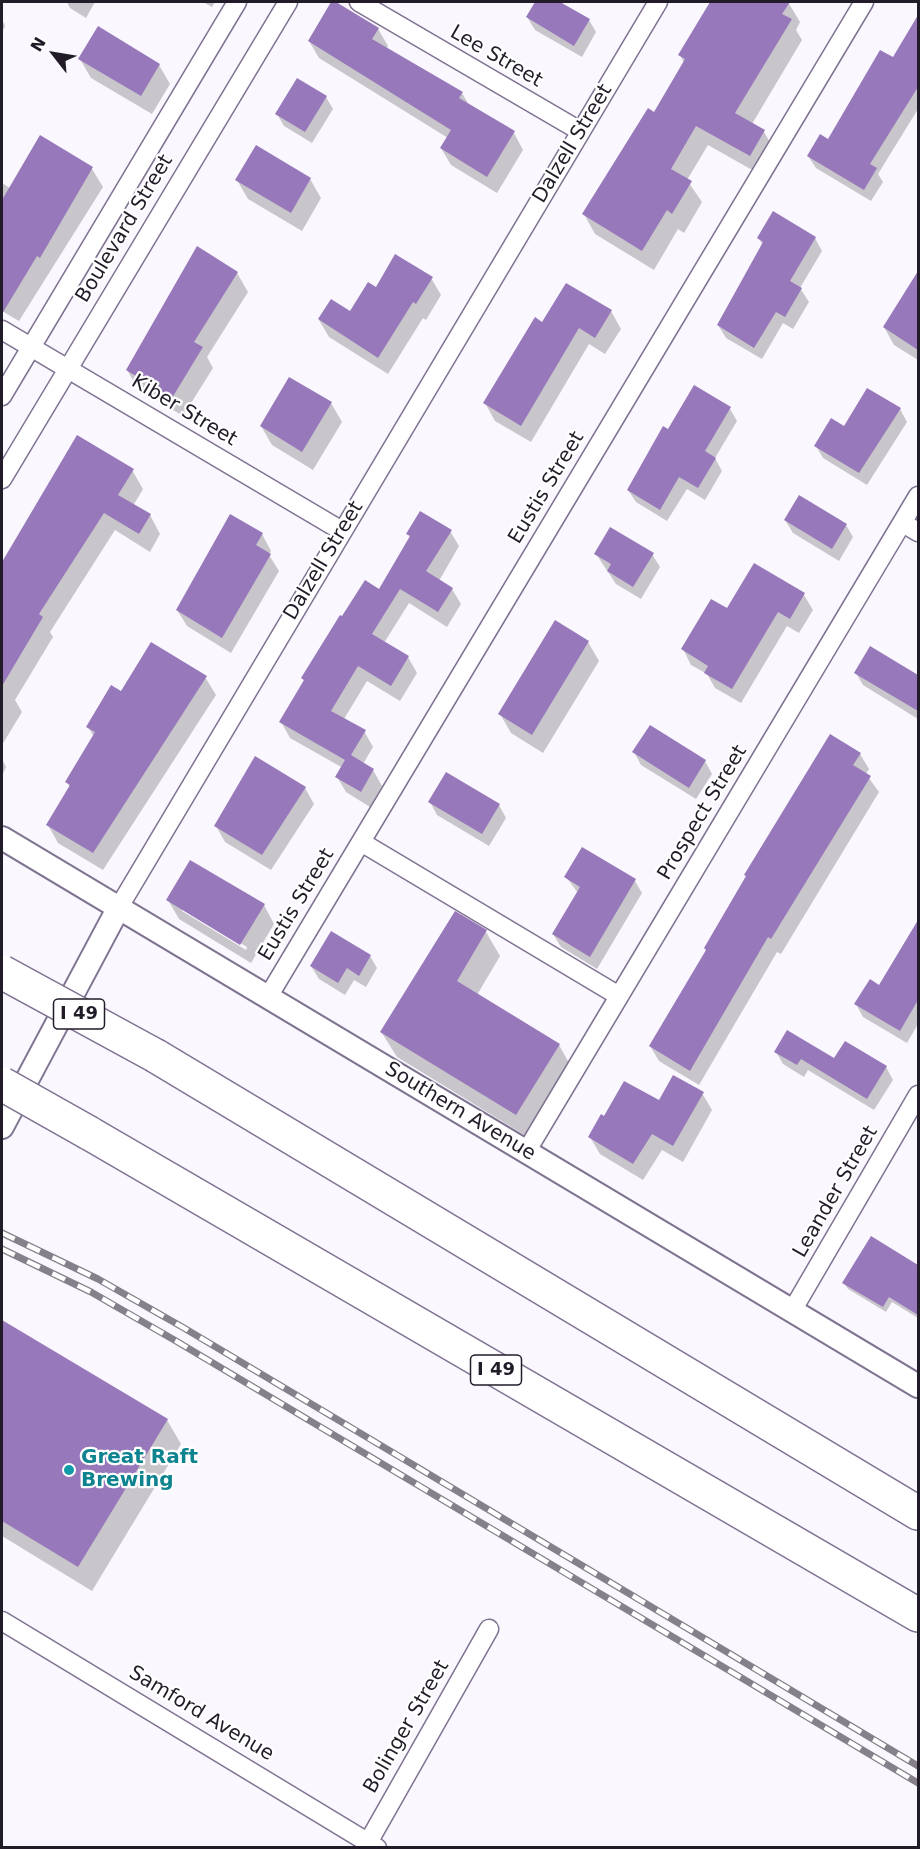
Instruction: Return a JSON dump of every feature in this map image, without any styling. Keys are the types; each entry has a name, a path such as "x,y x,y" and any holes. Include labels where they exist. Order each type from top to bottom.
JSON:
{"highway":[{"name":"I 49","path":"2,972 156,1056 918,1513"},
{"name":"I 49","path":"2,1084 913,1614"}],"street":[{"name":"Boulevard Street","path":"2,396 237,2"},
{"name":"Boulevard Street","path":"2,479 288,2"},
{"name":"Lee Street","path":"359,2 580,131"},
{"name":"Dalzell Street","path":"2,1127 119,907 658,2"},
{"name":"Eustis Street","path":"268,997 864,2"},
{"name":"Kiber Street","path":"2,330 342,531"},
{"name":"Prospect Street","path":"526,1152 619,996 911,527 918,496"},
{"name":"Southern Avenue","path":"2,838 918,1386"},
{"path":"361,842 619,996"},
{"name":"Leander Street","path":"792,1311 918,1095"},
{"name":"Samford Avenue","path":"2,1621 370,1846"},
{"name":"Bolinger Street","path":"370,1846 489,1629"}],"building":[{"path":"331,2 336,2 379,28 372,39 463,92 459,98 515,131 487,177 440,148 451,130 308,41"},
{"path":"535,2 560,2 590,19 574,46 526,17"},
{"path":"710,2 790,2 782,14 792,19 735,113 765,130 750,156 696,126 671,169 692,181 672,214 667,210 642,251 582,214 648,108 654,112 685,59 678,55"},
{"path":"918,15 918,87 870,164 877,168 864,190 807,156 820,134 828,139 880,50 893,57"},
{"path":"98,26 160,64 141,96 78,59"},
{"path":"297,78 327,96 305,132 275,114"},
{"path":"40,135 93,167 40,258 37,256 2,314 2,200"},
{"path":"256,145 311,178 291,213 235,180"},
{"path":"773,211 816,237 790,281 802,288 785,317 776,312 754,348 717,325 763,242 757,238"},
{"path":"197,246 238,272 194,342 203,347 172,398 126,370"},
{"path":"395,254 433,277 416,304 413,302 378,358 318,319 331,299 350,311 368,282 376,287"},
{"path":"918,271 918,350 883,327"},
{"path":"566,283 612,310 595,338 579,328 521,426 483,403 535,317 542,322"},
{"path":"289,377 332,402 302,452 260,426"},
{"path":"694,385 731,407 705,451 716,458 698,488 679,477 660,510 627,490 663,426 668,429"},
{"path":"867,388 901,408 859,473 814,446 831,418 844,426"},
{"path":"77,435 134,469 118,495 151,514 139,534 104,513 39,614 43,617 2,686 2,562"},
{"path":"799,495 847,524 832,549 784,520"},
{"path":"420,511 452,530 426,571 453,588 438,612 400,589 372,634 409,656 391,686 358,666 331,711 366,730 351,755 374,769 361,792 335,777 345,760 279,722 304,680 301,678 365,580 379,589 410,536 406,534"},
{"path":"230,514 263,533 256,545 271,554 222,638 176,610"},
{"path":"610,527 654,553 633,587 607,571 611,564 594,554"},
{"path":"754,563 805,593 790,619 778,612 732,689 704,673 708,666 681,649 711,599 727,608"},
{"path":"555,620 589,641 532,735 498,714"},
{"path":"151,642 207,676 93,853 46,825 70,785 65,782 95,732 86,727 111,685 121,691"},
{"path":"870,646 918,675 918,711 854,673"},
{"path":"650,725 706,760 689,788 632,752"},
{"path":"830,734 861,753 853,765 871,776 771,939 768,937 690,1071 649,1046 706,950 704,948 746,876 744,875"},
{"path":"255,756 306,787 262,855 214,826"},
{"path":"446,772 500,804 482,834 428,802"},
{"path":"582,847 636,879 590,957 552,934 580,887 564,877"},
{"path":"190,860 265,904 240,945 166,900"},
{"path":"455,911 487,930 457,981 560,1044 516,1115 380,1032"},
{"path":"918,920 918,1000 900,1031 854,1004 870,979 879,985"},
{"path":"331,931 371,955 359,976 347,968 338,983 310,966"},
{"path":"787,1030 834,1058 845,1041 887,1066 867,1099 801,1059 797,1065 774,1052"},
{"path":"673,1075 704,1092 673,1146 652,1134 633,1164 588,1137 601,1114 604,1116 624,1081 659,1100"},
{"path":"871,1236 918,1265 918,1315 889,1297 883,1307 842,1283"},
{"name":"Great Raft Brewing","path":"2,1320 168,1419 78,1567 2,1521"}],"railway":[{"path":"2,1233 98,1279 184,1328 918,1766"},
{"path":"2,1249 91,1292 176,1341 918,1783"}],"place":[{"name":"Great Raft Brewing","path":"69,1470"}]}
